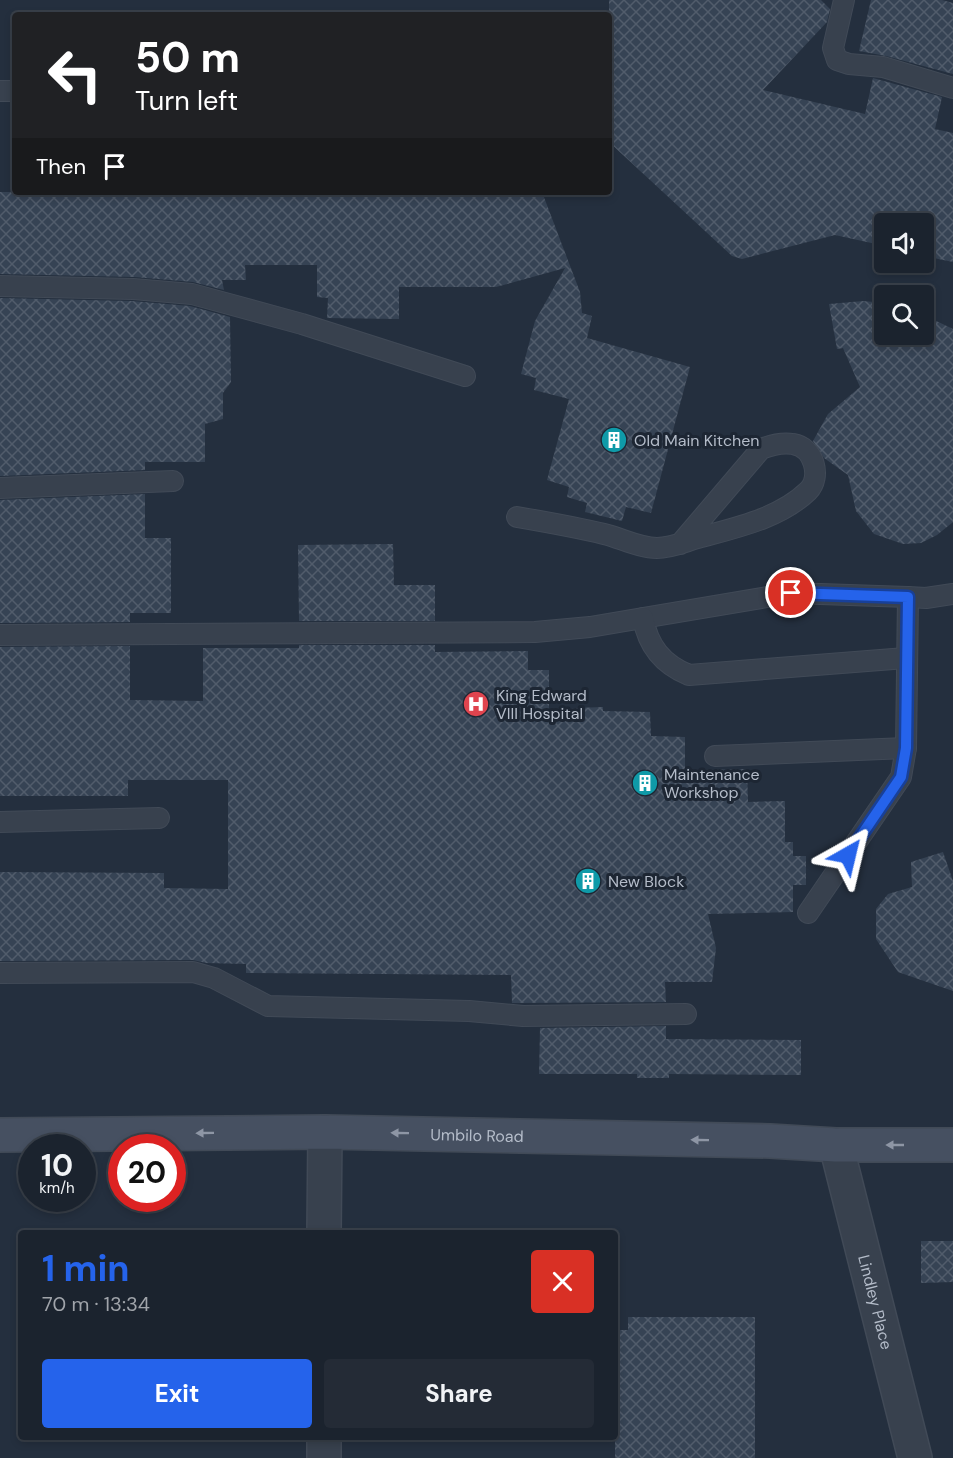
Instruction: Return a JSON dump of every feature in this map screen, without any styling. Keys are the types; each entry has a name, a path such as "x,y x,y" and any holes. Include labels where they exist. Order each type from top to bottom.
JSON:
{"main road":[{"name":"Umbilo Road","path":"0,1135 325,1132 770,1141 836,1145 953,1145"}],"street":[{"path":"324,1230 325,1132"},
{"name":"Lindley Place","path":"836,1145 915,1458"},
{"path":"324,1440 324,1458"}],"lane":[{"path":"844,0 833,48 837,60 849,64 883,67 953,88"},
{"path":"0,286 133,289 201,296 302,324 465,376"},
{"path":"517,517 602,533 656,548 680,544 759,519 792,503 809,490 815,480 816,471 808,453 794,444 770,445 761,449 680,544"},
{"path":"0,488 173,481"},
{"path":"0,635 535,632 590,627 791,593 926,598 953,594"},
{"path":"808,913 901,777 906,748 908,597"},
{"path":"643,618 652,647 674,669 689,675 906,658"},
{"path":"715,756 906,748"},
{"path":"0,822 159,818"},
{"path":"0,973 193,972 214,978 268,1006 469,1011 523,1016 686,1014"}],"building":[{"path":"609,0 821,0 830,9 827,22 763,90 865,114 873,78 942,97 935,129 953,133 953,262 934,258 934,213 874,213 874,244 835,235 742,259 732,256 612,145 612,12 609,12"},
{"path":"871,0 942,0 953,3 953,74 859,51"},
{"path":"0,192 12,192 12,195 543,195 580,292 582,313 592,316 587,338 690,367 651,513 626,507 622,521 585,512 587,503 567,497 569,487 547,480 569,399 534,390 536,378 521,374 535,321 565,268 496,287 399,287 399,319 327,318 328,298 317,297 317,265 245,265 246,280 222,280 224,290 193,282 134,277 0,274"},
{"path":"0,298 132,301 190,306 230,317 231,382 223,393 223,419 205,424 205,462 145,462 145,470 0,476"},
{"path":"874,302 874,345 934,345 934,320 953,329 953,522 937,535 921,543 903,544 874,534 856,511 848,475 824,458 813,441 828,414 860,387 843,348 837,349 829,304"},
{"path":"145,494 145,538 171,538 171,613 130,613 130,622 0,623 0,500"},
{"path":"393,544 394,585 435,585 435,621 299,621 298,545"},
{"path":"299,645 435,645 435,652 528,651 528,670 549,670 549,709 603,707 603,711 650,712 651,736 685,737 685,770 747,769 748,802 785,801 785,842 793,842 793,856 806,856 806,885 793,885 793,912 708,914 716,948 712,982 665,982 666,1002 512,1003 511,975 246,973 246,964 206,963 193,960 0,961 0,872 164,873 164,888 228,889 228,780 128,780 128,796 0,796 0,647 130,646 130,700 203,701 203,648 299,648"},
{"path":"943,852 953,881 953,991 898,972 876,939 876,909 888,894 912,887 911,862"},
{"path":"666,1026 666,1039 801,1040 801,1075 669,1074 669,1078 637,1078 637,1074 539,1074 540,1028"},
{"path":"921,1241 953,1241 953,1282 921,1283"},
{"path":"628,1317 755,1317 755,1458 615,1458 615,1440 618,1440 618,1330 628,1330"}],"place":[{"name":"Old Main Kitchen","path":"614,440"},
{"name":"King Edward VIII Hospital","path":"476,704"},
{"name":"Maintenance Workshop","path":"645,783"},
{"name":"New Block","path":"588,881"}],"route":[{"path":"791,593 857,593 908,597 906,748 901,777 848,855"}]}
